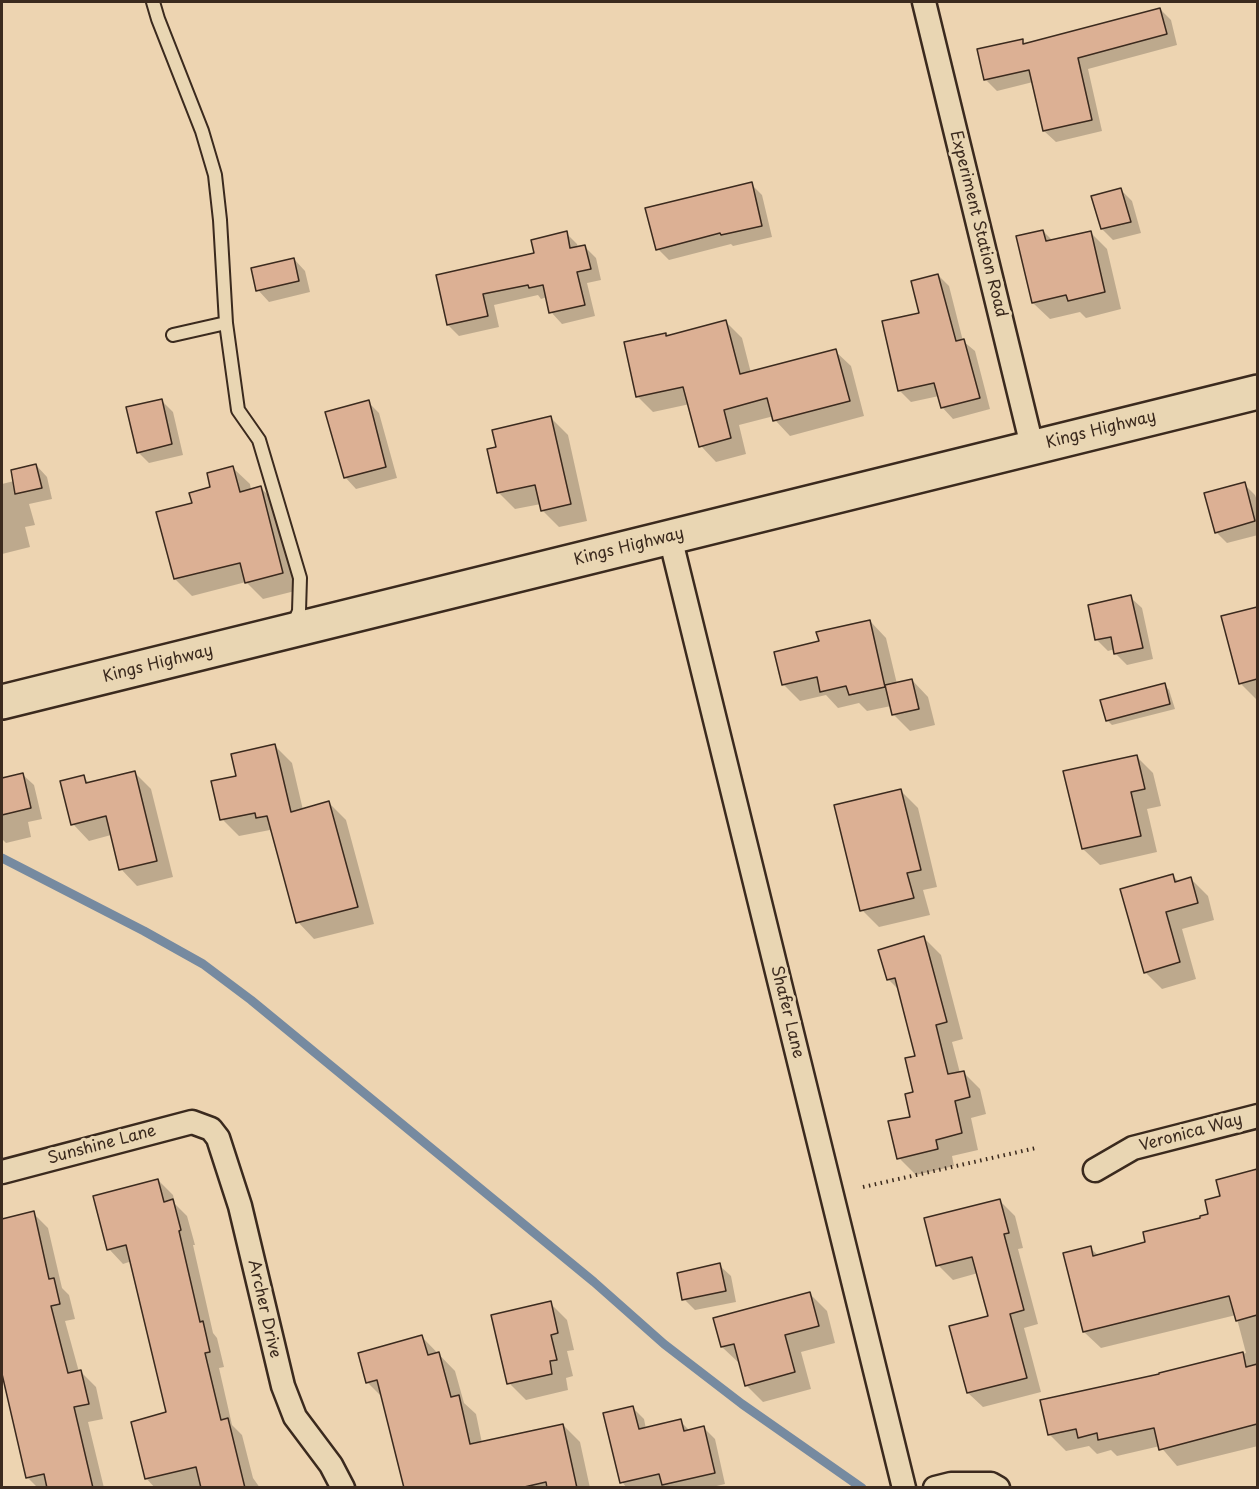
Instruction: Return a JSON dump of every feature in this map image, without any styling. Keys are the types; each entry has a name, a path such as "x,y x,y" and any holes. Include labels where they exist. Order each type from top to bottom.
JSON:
{"street":[{"name":"Experiment Station Road","path":"924,2 1032,446"},
{"name":"Kings Highway","path":"2,702 1257,392"},
{"name":"Shafer Lane","path":"670,537 904,1488"},
{"name":"Veronica Way","path":"1095,1170 1133,1148 1257,1116"},
{"name":"Sunshine Lane","path":"2,1172 192,1122 203,1124"},
{"name":"Archer Drive","path":"203,1124 211,1129 218,1138 240,1206 283,1386 295,1417 331,1464 343,1488"},
{"path":"935,1488 951,1484 991,1484 998,1488"}],"lane":[{"path":"153,2 202,131 215,176 226,323 238,410 259,440 300,578 299,611 292,630"},
{"path":"173,335 226,323"}],"path":[{"path":"863,1187 1036,1148"}],"building":[{"path":"1160,8 1167,34 1078,58 1092,120 1043,131 1029,70 984,80 977,49 1023,39 1023,44"},
{"path":"752,182 762,226 721,235 720,233 656,250 645,208"},
{"path":"1121,188 1131,222 1101,229 1091,196"},
{"path":"1043,230 1046,241 1091,231 1105,292 1068,301 1066,295 1032,303 1016,236"},
{"path":"567,231 570,248 585,245 591,269 577,272 585,305 549,313 543,285 529,288 528,285 483,294 488,316 447,325 436,275 534,253 531,240"},
{"path":"294,258 299,281 256,291 251,268"},
{"path":"938,274 956,341 964,339 980,398 941,408 934,383 898,391 882,321 919,313 911,281"},
{"path":"726,320 740,374 836,349 850,401 773,421 767,398 724,410 731,438 699,447 683,387 636,397 624,342 666,333 666,336"},
{"path":"162,399 172,444 137,453 126,407"},
{"path":"369,400 386,467 344,478 325,412"},
{"path":"551,416 571,504 541,511 535,485 497,493 487,449 496,447 492,430"},
{"path":"36,464 42,488 15,494 11,470"},
{"path":"233,466 240,492 261,486 283,573 245,583 240,563 174,579 156,512 192,503 189,493 210,487 207,473"},
{"path":"1245,482 1255,521 1215,533 1204,493"},
{"path":"1131,595 1143,648 1114,654 1111,637 1095,640 1088,605"},
{"path":"1257,607 1257,679 1239,684 1221,616"},
{"path":"870,620 885,687 849,695 846,686 820,692 817,677 782,685 774,652 819,641 816,632"},
{"path":"912,679 919,709 892,715 885,685"},
{"path":"1165,683 1170,704 1106,721 1100,700"},
{"path":"275,744 291,812 329,801 358,907 296,923 267,816 256,818 255,813 220,820 211,781 236,776 231,754"},
{"path":"1137,755 1145,789 1131,792 1141,836 1082,849 1063,771"},
{"path":"135,771 157,861 119,870 106,816 71,825 60,781 84,775 86,783"},
{"path":"23,773 31,808 2,815 2,778"},
{"path":"901,789 921,870 907,873 914,898 860,911 834,805"},
{"path":"1173,874 1175,882 1191,877 1198,903 1166,912 1180,962 1144,973 1120,889"},
{"path":"924,936 947,1022 936,1025 948,1074 964,1071 970,1097 955,1101 962,1133 936,1140 938,1149 897,1159 888,1121 910,1117 905,1094 913,1092 905,1058 915,1056 895,978 887,980 878,950"},
{"path":"1257,1169 1257,1315 1236,1321 1229,1296 1083,1332 1063,1253 1091,1246 1093,1256 1145,1242 1143,1232 1208,1214 1205,1200 1220,1196 1216,1180"},
{"path":"158,1179 164,1202 173,1199 200,1322 203,1321 210,1352 205,1353 221,1420 228,1418 245,1488 201,1488 196,1467 145,1479 131,1422 166,1412 126,1245 107,1250 93,1196"},
{"path":"1000,1199 1009,1233 1004,1234 1024,1310 1010,1314 1027,1378 967,1393 949,1326 988,1316 972,1257 936,1266 924,1218"},
{"path":"34,1211 49,1279 54,1278 60,1304 51,1306 68,1373 81,1370 89,1404 74,1407 93,1488 47,1488 44,1474 26,1478 2,1374 2,1219"},
{"path":"720,1263 726,1291 682,1300 677,1273"},
{"path":"810,1292 819,1326 785,1335 795,1372 745,1386 734,1344 721,1347 713,1318"},
{"path":"551,1301 558,1333 551,1335 557,1360 550,1361 552,1374 507,1384 491,1315"},
{"path":"422,1335 428,1355 439,1352 451,1397 459,1395 470,1444 563,1424 577,1488 547,1488 546,1482 520,1488 404,1488 377,1380 366,1383 358,1353"},
{"path":"1243,1352 1246,1367 1257,1364 1257,1424 1159,1450 1154,1428 1098,1440 1097,1433 1078,1438 1076,1429 1048,1435 1040,1400 1159,1374"},
{"path":"633,1406 639,1429 681,1419 684,1431 704,1426 715,1473 662,1485 659,1474 620,1483 603,1413"}],"waterway":[{"path":"2,858 203,964 251,1000 594,1282 664,1344 742,1404 862,1488"}]}
